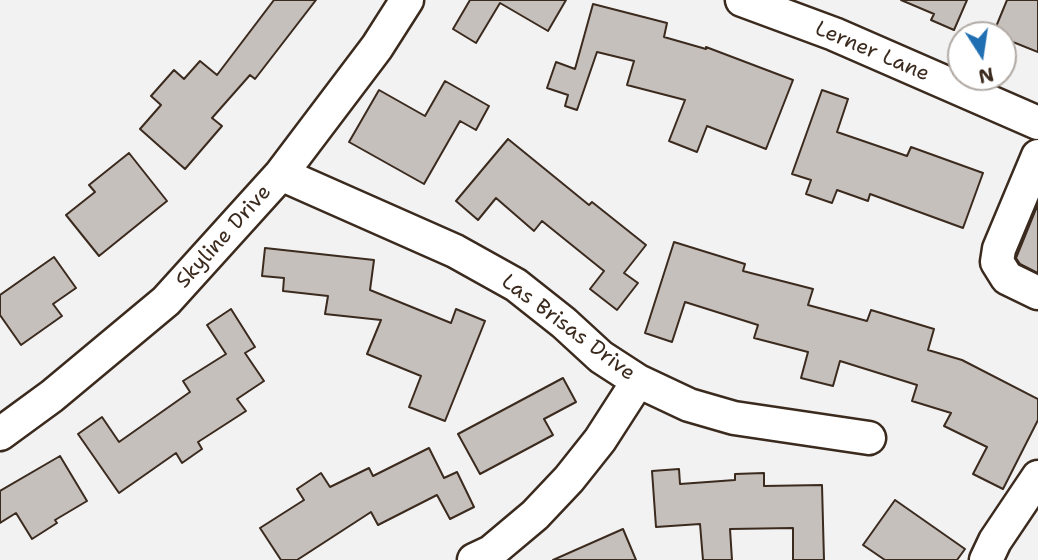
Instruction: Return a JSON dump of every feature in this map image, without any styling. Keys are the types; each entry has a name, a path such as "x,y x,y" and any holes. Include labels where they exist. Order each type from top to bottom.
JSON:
{"street":[{"name":"Skyline Drive","path":"0,434 52,396 166,301 281,174 377,47 407,0"},
{"name":"Lerner Lane","path":"742,0 834,34 1038,123"},
{"path":"1038,156 999,248 997,262 1007,278 1038,293"},
{"name":"Las Brisas Drive","path":"281,174 455,251 516,285 601,357 638,381 689,405 734,418 869,439"},
{"path":"474,560 491,552 535,515 569,479 600,440 638,381"},
{"path":"986,560 995,541 1038,477"}],"building":[{"path":"274,0 316,0 255,79 250,75 212,118 222,126 185,169 140,129 161,105 151,96 174,70 184,79 200,61 217,75"},
{"path":"470,0 566,0 548,31 500,3 476,43 453,29"},
{"path":"901,0 967,0 958,21 947,21 947,27 931,20 934,14"},
{"path":"1007,0 1038,0 1038,52 1017,44 1017,21 998,21"},
{"path":"593,4 667,23 664,37 706,47 793,80 766,149 707,126 697,152 669,141 685,100 627,85 634,61 597,52 577,110 565,106 568,95 547,88 556,62 575,69"},
{"path":"445,81 489,106 476,130 460,121 424,184 349,142 379,90 425,116"},
{"path":"822,90 848,99 837,132 907,156 911,147 983,173 963,228 870,194 868,201 837,190 832,203 806,194 811,180 792,174"},
{"path":"508,139 589,205 592,202 646,245 624,273 638,283 617,310 590,289 604,271 542,221 534,231 496,198 478,220 456,201"},
{"path":"129,153 167,201 99,256 66,215 95,192 89,185"},
{"path":"1038,204 1038,273 1020,264 1016,258"},
{"path":"674,242 745,264 743,271 813,289 808,305 867,321 871,310 934,329 928,350 962,360 1038,399 1038,420 1003,489 973,474 987,447 944,426 951,413 912,401 917,385 840,361 833,386 801,378 808,352 754,338 758,325 685,302 672,342 645,333"},
{"path":"265,248 374,260 370,290 451,323 456,309 485,321 445,421 409,407 421,376 367,354 381,320 325,314 328,296 283,291 284,278 262,276"},
{"path":"54,257 76,288 53,304 62,316 21,345 0,315 0,295"},
{"path":"231,309 255,347 245,353 264,381 237,399 246,411 198,442 202,449 182,463 176,453 119,493 78,434 102,417 119,442 190,392 183,381 226,354 207,325"},
{"path":"563,378 576,402 544,419 553,435 480,474 458,434"},
{"path":"429,448 444,478 457,472 474,507 450,519 437,495 378,525 371,512 297,560 281,560 260,528 304,500 297,489 321,473 330,487 369,468 373,476"},
{"path":"60,456 87,501 55,520 57,523 32,539 16,513 0,523 0,491"},
{"path":"679,469 680,484 735,480 735,474 764,473 764,486 822,485 824,560 793,560 793,528 730,529 732,560 703,560 700,524 656,527 652,471"},
{"path":"895,500 965,549 957,560 885,560 863,545"},
{"path":"623,529 636,560 553,560"}]}
